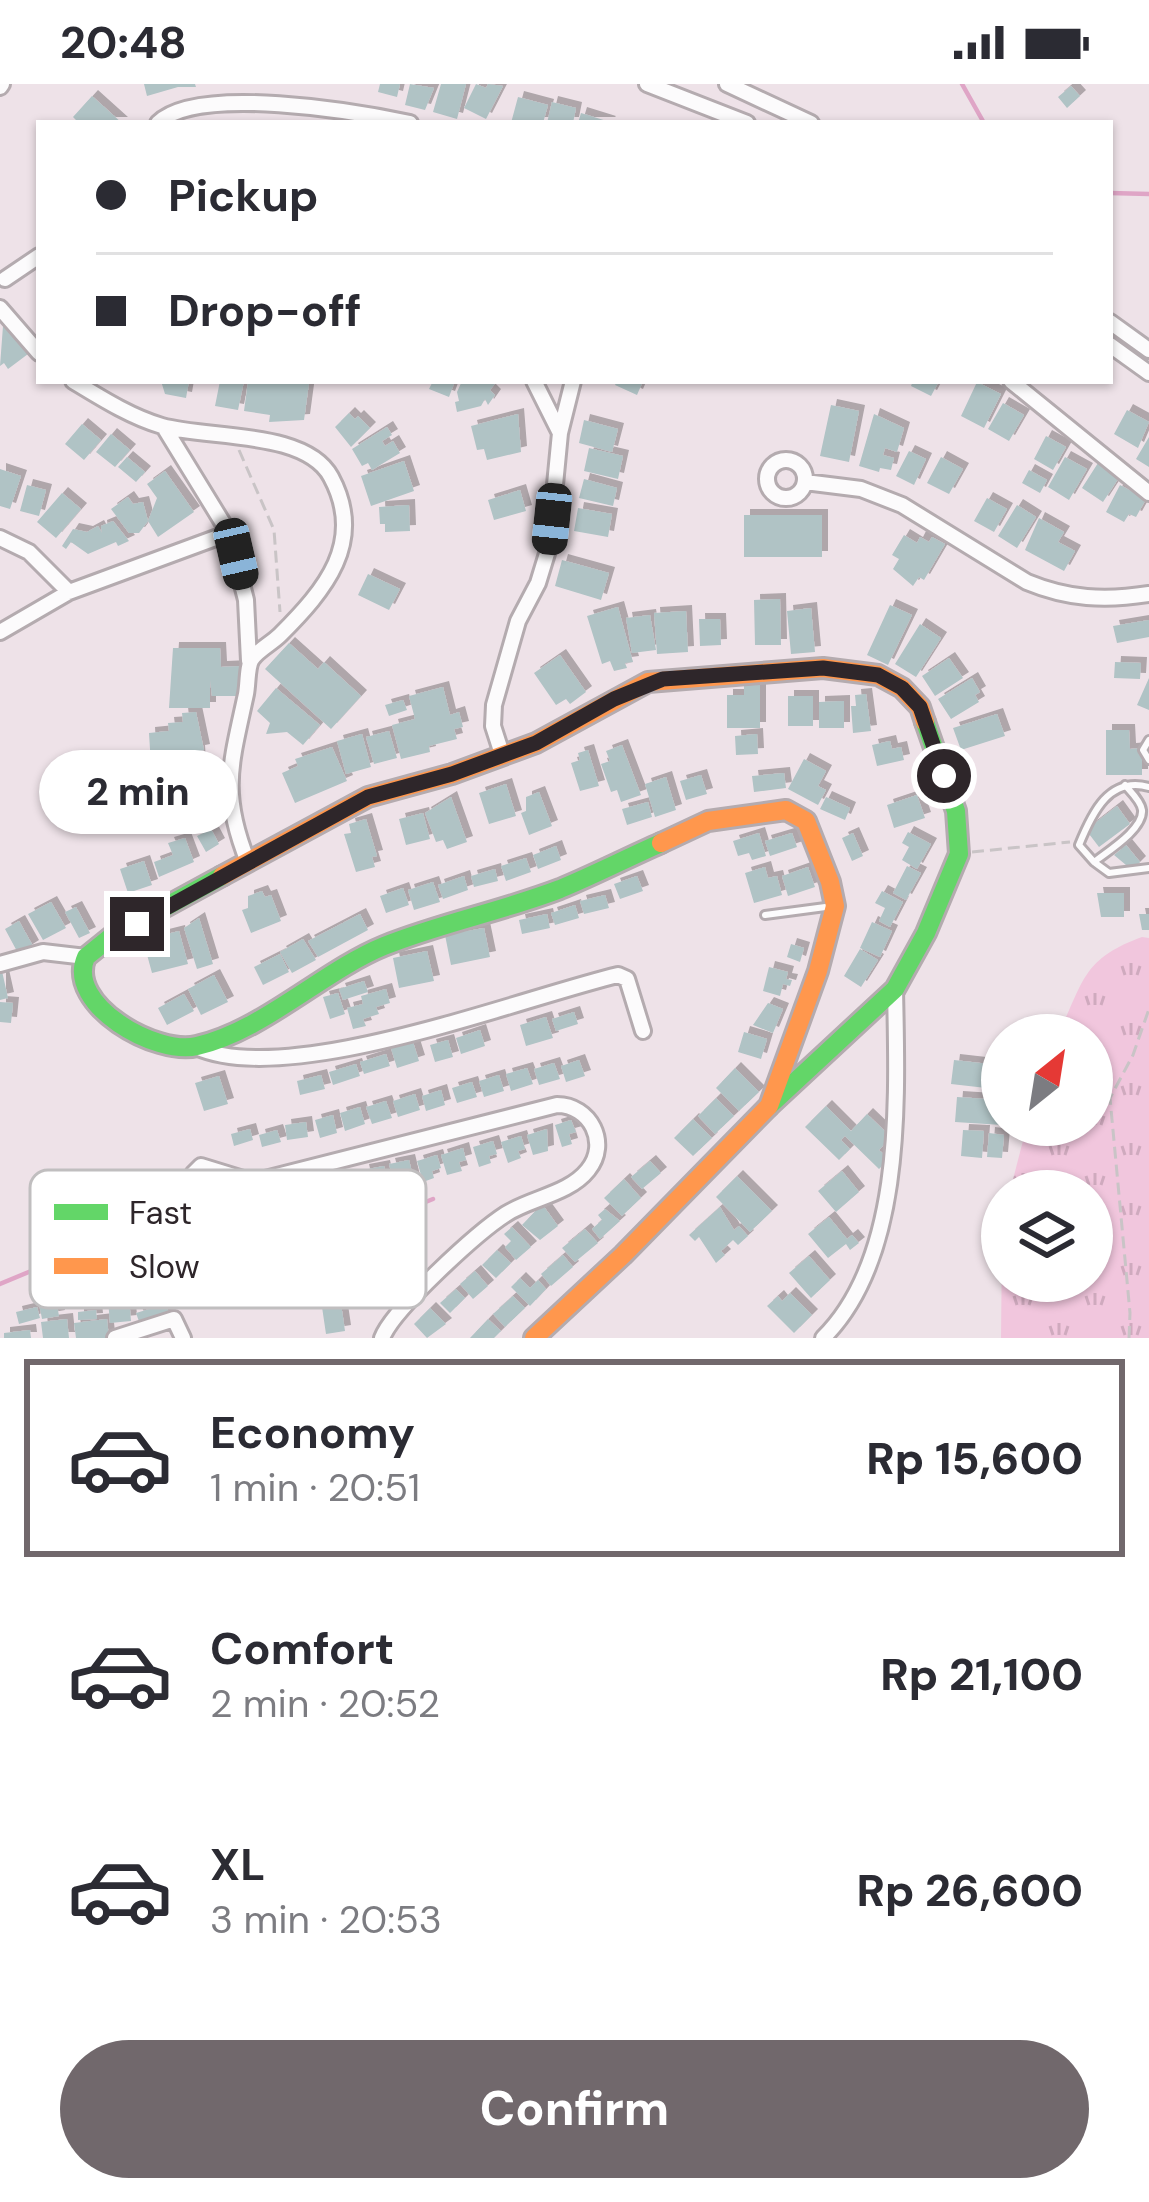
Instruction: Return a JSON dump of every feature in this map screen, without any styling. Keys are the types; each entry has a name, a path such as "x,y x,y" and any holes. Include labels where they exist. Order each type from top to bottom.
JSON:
{"street":[{"path":"647,84 738,120"},
{"path":"727,84 805,120"},
{"path":"161,120 187,108 230,104 322,106 394,120"},
{"path":"36,258 3,277 8,291 0,305 36,348"},
{"path":"1113,324 1149,350"},
{"path":"1113,347 1149,373"},
{"path":"78,384 164,427 307,452 327,470 345,516 343,548 336,564 279,636 249,661"},
{"path":"536,384 560,433"},
{"path":"502,754 493,726 494,705 512,637 549,547 560,433 572,384"},
{"path":"1015,384 1149,493"},
{"path":"164,427 229,533 246,600 249,661 230,759 229,794 248,862"},
{"path":"805,482 861,489 902,505 1047,591 1099,599 1149,594"},
{"path":"0,632 69,592 229,533"},
{"path":"0,538 29,552 69,592"},
{"path":"534,1338 895,988 926,933 959,854 956,811 920,707 902,688 878,675 823,668 663,679 614,699 536,743 452,774 368,797 112,936 86,957 83,984 93,1003 146,1039 184,1049 196,1047 255,1021 381,947 559,889 726,816 786,810 806,821 835,906 818,971 769,1106"},
{"path":"0,964 43,952 86,957"},
{"path":"196,1047 235,1059 280,1060 449,1023 618,975 627,980 643,1031"},
{"path":"824,1338 845,1317 879,1238 892,1150 895,988"},
{"path":"300,1170 557,1105 580,1108 595,1128 596,1153 584,1175 505,1215 426,1286"},
{"path":"382,1338 402,1308"},
{"path":"115,1338 174,1318 183,1338"}],"lane":[{"path":"1149,740 1143,750 1149,760"},
{"path":"1149,787 1125,784 1112,791 1096,808 1078,845 1109,873 1149,868"},
{"path":"1094,862 1135,827 1142,815 1142,806 1125,784"},
{"path":"765,915 835,906"}],"path":[{"path":"233,438 274,530 280,577 279,636"},
{"path":"959,854 1039,843 1078,845"},
{"path":"1129,1338 1110,1098 1133,1055 1149,1009"}],"green space":[{"path":"1149,938 1149,1338 1001,1338 1001,1302 1113,1302 1113,1170 1015,1170 1022,1146 1113,1146 1113,1014 1067,1014 1087,974 1122,945"}],"building":[{"path":"144,84 195,84 196,87 147,96"},
{"path":"380,84 400,84 397,97 378,92"},
{"path":"410,84 434,88 425,110 405,105"},
{"path":"441,84 466,84 457,119 433,112"},
{"path":"476,84 503,86 486,119 464,108"},
{"path":"1071,86 1080,96 1067,108 1058,97"},
{"path":"92,96 119,120 76,120 73,117"},
{"path":"518,97 548,105 544,120 512,120"},
{"path":"552,102 576,108 574,120 548,120"},
{"path":"3,326 28,354 8,369 4,363 0,366"},
{"path":"162,384 188,384 186,398 165,394"},
{"path":"219,384 243,384 238,410 215,406"},
{"path":"248,384 309,384 304,420 269,422 270,415 244,411"},
{"path":"432,384 454,384 449,397 429,389"},
{"path":"461,384 495,384 490,390 495,395 488,405 485,399 481,406 457,412"},
{"path":"616,384 642,384 637,395"},
{"path":"912,384 937,384 931,396"},
{"path":"976,384 1001,394 984,428 961,416"},
{"path":"1003,403 1024,415 1009,441 988,429"},
{"path":"831,405 859,411 849,462 820,456"},
{"path":"1127,410 1149,422 1138,448 1114,434"},
{"path":"349,413 370,428 351,447 335,427"},
{"path":"518,414 521,452 487,460 484,449 477,450 471,426"},
{"path":"874,414 904,428 897,452 885,448 883,455 894,458 891,470 859,466"},
{"path":"584,420 618,429 612,452 579,443"},
{"path":"82,424 101,440 84,460 65,444"},
{"path":"387,427 392,435 382,441 385,446 393,441 400,453 372,470 368,463 362,466 352,449"},
{"path":"111,434 130,450 115,467 96,452"},
{"path":"1046,436 1066,447 1053,470 1034,459"},
{"path":"1149,437 1149,467 1136,459"},
{"path":"589,448 623,456 618,479 584,471"},
{"path":"909,451 926,459 914,485 896,476"},
{"path":"127,457 145,472 136,482 118,467"},
{"path":"941,457 963,469 949,494 927,483"},
{"path":"1065,457 1087,469 1069,500 1048,487"},
{"path":"404,461 414,491 371,506 361,476"},
{"path":"1098,463 1120,476 1103,502 1082,488"},
{"path":"0,469 21,476 10,509 0,506"},
{"path":"1029,470 1047,480 1040,493 1022,483"},
{"path":"165,471 194,512 158,537 148,521 157,498 147,484"},
{"path":"584,479 617,488 613,506 579,498"},
{"path":"27,485 46,490 39,516 20,511"},
{"path":"1120,485 1146,499 1136,517 1129,514 1124,522 1106,512"},
{"path":"520,490 526,511 494,520 488,500"},
{"path":"62,493 81,509 56,538 37,522"},
{"path":"128,497 133,504 143,502 148,521 139,533 129,533 111,509"},
{"path":"987,498 1007,509 994,532 974,521"},
{"path":"409,505 410,531 385,532 379,507"},
{"path":"1017,505 1036,517 1017,548 998,536"},
{"path":"578,508 612,514 608,537 574,531"},
{"path":"744,515 822,515 822,557 744,557"},
{"path":"1039,518 1064,532 1058,542 1075,551 1064,571 1025,550"},
{"path":"113,521 129,541 88,554 71,542 66,549 62,546 73,529 87,532 98,526 102,533 101,526"},
{"path":"904,535 917,543 920,537 929,542 932,537 945,544 924,580 919,577 913,586 893,569 899,559 892,555"},
{"path":"562,560 609,573 601,600 555,586"},
{"path":"368,574 400,589 389,610 358,595"},
{"path":"780,599 781,645 755,645 754,600"},
{"path":"890,605 912,615 888,665 867,655"},
{"path":"618,607 633,662 614,671 610,661 602,664 587,616"},
{"path":"811,608 815,652 791,654 787,611"},
{"path":"686,611 688,652 657,654 654,613"},
{"path":"650,615 656,650 632,653 626,618"},
{"path":"699,619 720,619 721,645 700,646"},
{"path":"1149,620 1149,637 1117,643 1113,626"},
{"path":"920,624 941,638 916,677 895,664"},
{"path":"289,643 318,669 324,662 361,696 331,729 265,669"},
{"path":"173,648 220,648 221,667 243,666 243,696 212,696 210,680 210,708 169,708"},
{"path":"560,655 586,692 570,704 566,699 556,705 534,673"},
{"path":"949,658 963,678 935,696 922,676"},
{"path":"1115,662 1141,663 1140,679 1114,678"},
{"path":"972,678 980,692 975,695 979,702 951,719 938,699"},
{"path":"1149,678 1149,710 1137,705"},
{"path":"744,684 760,684 760,728 727,728 727,695 744,695"},
{"path":"443,687 450,715 459,712 463,727 454,729 457,739 401,759 392,725 415,719 409,696"},
{"path":"276,688 320,725 303,745 287,732 266,734 270,723 257,711"},
{"path":"866,694 871,731 853,733 851,706 856,706 855,695"},
{"path":"788,696 813,696 813,726 788,726"},
{"path":"403,700 407,710 389,716 385,705"},
{"path":"844,701 844,728 819,728 819,702"},
{"path":"196,712 204,750 199,751 200,766 192,766 196,790 174,791 177,814 138,817 136,800 151,798 149,778 181,773 181,764 151,766 149,733 169,731 168,723 183,722 182,713"},
{"path":"997,714 1005,736 961,750 953,728"},
{"path":"1106,730 1129,730 1130,749 1142,748 1142,775 1106,775"},
{"path":"389,731 397,758 374,764 366,737"},
{"path":"362,734 371,767 346,774 337,741"},
{"path":"757,734 758,754 736,755 735,736"},
{"path":"890,741 892,749 901,747 904,760 877,766 872,745"},
{"path":"622,745 641,795 621,802 617,790 611,792 601,764 610,761 606,751"},
{"path":"332,747 347,781 295,803 282,773 298,766 295,759"},
{"path":"588,750 599,786 580,791 571,763 580,760 578,753"},
{"path":"804,759 826,771 818,786 826,790 818,805 788,789"},
{"path":"784,773 786,788 754,792 752,776"},
{"path":"701,775 707,794 686,800 680,781"},
{"path":"666,777 676,810 655,817 645,784"},
{"path":"506,784 516,816 489,824 479,793"},
{"path":"539,792 552,826 529,835 521,813 526,811 526,797"},
{"path":"917,795 925,818 894,828 887,805"},
{"path":"451,797 467,842 447,849 443,840 436,842 425,813"},
{"path":"826,797 850,808 845,820 820,809"},
{"path":"648,802 652,817 627,825 622,809"},
{"path":"1117,806 1130,824 1099,847 1086,830"},
{"path":"423,813 430,839 406,845 399,819"},
{"path":"366,819 377,856 372,857 375,867 356,872 344,834 351,833 349,824"},
{"path":"211,829 219,844 206,852 197,836"},
{"path":"908,832 931,844 917,869 902,860 909,847 902,843"},
{"path":"759,833 766,856 752,860 749,853 738,856 733,841"},
{"path":"792,833 797,847 770,856 765,841"},
{"path":"853,833 863,856 852,861 842,838"},
{"path":"185,838 194,862 159,877 154,862 173,855 168,843"},
{"path":"1126,845 1140,862 1132,870 1114,855"},
{"path":"556,846 561,860 538,869 533,855"},
{"path":"526,858 531,872 506,881 501,866"},
{"path":"144,861 152,885 128,893 120,869"},
{"path":"907,866 921,873 906,900 893,893"},
{"path":"765,867 768,878 777,876 782,895 754,903 745,873"},
{"path":"808,867 815,887 788,896 782,876"},
{"path":"495,869 498,881 474,887 471,876"},
{"path":"464,876 468,890 443,899 438,885"},
{"path":"637,876 643,891 620,899 614,884"},
{"path":"433,882 440,902 414,910 408,890"},
{"path":"403,888 409,905 386,913 380,896"},
{"path":"262,891 265,897 271,895 281,921 251,933 242,910 248,908 248,896"},
{"path":"882,891 903,902 890,927 879,921 885,908 875,903"},
{"path":"1097,893 1124,893 1124,917 1101,917"},
{"path":"605,895 609,908 584,914 580,901"},
{"path":"51,902 66,928 43,940 28,914"},
{"path":"575,905 579,918 555,925 551,913"},
{"path":"76,907 90,933 79,938 65,912"},
{"path":"360,914 368,930 318,957 308,941"},
{"path":"547,914 550,928 522,934 519,920"},
{"path":"1139,914 1149,914 1149,930 1142,930"},
{"path":"199,918 213,964 197,969 184,928"},
{"path":"19,921 33,946 19,955 5,929"},
{"path":"872,922 892,931 880,957 860,948"},
{"path":"484,928 490,957 451,965 445,935"},
{"path":"179,931 188,964 152,973 143,940"},
{"path":"303,939 316,960 292,973 280,952"},
{"path":"791,944 804,948 800,962 787,957"},
{"path":"860,949 878,960 861,987 844,976"},
{"path":"427,951 434,981 399,988 393,958"},
{"path":"280,954 289,972 263,985 254,967"},
{"path":"769,967 788,972 786,979 792,980 790,986 783,984 780,996 763,991"},
{"path":"0,972 8,998 0,1000"},
{"path":"214,975 228,1002 201,1015 188,989"},
{"path":"364,981 368,992 343,1000 339,989"},
{"path":"386,989 390,1003 376,1007 379,1014 363,1019 366,1026 353,1029 347,1008 363,1004 361,996"},
{"path":"338,993 345,1014 330,1019 323,997"},
{"path":"184,994 194,1011 167,1025 158,1008"},
{"path":"0,1002 13,1003 11,1023 0,1022"},
{"path":"768,1003 783,1009 773,1033 753,1025"},
{"path":"574,1012 578,1024 556,1031 552,1019"},
{"path":"546,1017 553,1038 526,1046 520,1025"},
{"path":"480,1030 485,1046 461,1054 456,1038"},
{"path":"744,1032 767,1039 761,1059 738,1052"},
{"path":"448,1040 453,1057 435,1062 430,1045"},
{"path":"413,1042 419,1061 397,1068 391,1048"},
{"path":"386,1054 390,1066 364,1074 360,1062"},
{"path":"579,1060 585,1076 566,1082 561,1066"},
{"path":"954,1060 981,1063 981,1087 951,1084"},
{"path":"554,1063 560,1079 539,1085 534,1069"},
{"path":"356,1064 360,1076 333,1085 329,1072"},
{"path":"527,1068 533,1084 511,1091 506,1074"},
{"path":"735,1068 759,1092 739,1111 716,1088"},
{"path":"321,1075 325,1089 300,1095 297,1081"},
{"path":"499,1075 504,1091 484,1097 479,1081"},
{"path":"219,1076 228,1104 204,1111 195,1083"},
{"path":"472,1082 477,1097 457,1103 452,1088"},
{"path":"441,1090 445,1105 426,1111 422,1096"},
{"path":"415,1094 420,1110 398,1117 393,1101"},
{"path":"957,1097 981,1099 981,1124 955,1122"},
{"path":"716,1098 734,1116 715,1134 698,1116"},
{"path":"386,1101 392,1118 372,1124 366,1107"},
{"path":"826,1106 851,1131 867,1114 891,1137 879,1150 889,1159 879,1169 845,1136 841,1140 850,1149 839,1160 805,1127"},
{"path":"360,1107 365,1124 345,1131 340,1113"},
{"path":"333,1115 337,1133 320,1138 315,1120"},
{"path":"693,1119 712,1138 693,1156 674,1138"},
{"path":"571,1120 576,1132 569,1134 572,1144 562,1147 555,1125"},
{"path":"306,1122 308,1137 287,1140 285,1125"},
{"path":"250,1129 253,1140 234,1146 231,1134"},
{"path":"547,1129 548,1151 533,1155 527,1135"},
{"path":"277,1130 281,1142 262,1147 259,1135"},
{"path":"963,1130 981,1131 982,1158 961,1156"},
{"path":"521,1136 525,1149 518,1151 521,1158 508,1163 501,1142"},
{"path":"493,1141 497,1154 489,1156 491,1163 479,1167 473,1147"},
{"path":"988,1146 1003,1146 1002,1158 987,1157"},
{"path":"463,1148 462,1171 447,1175 441,1155"},
{"path":"437,1155 441,1168 426,1181 426,1170 420,1170 417,1161"},
{"path":"409,1160 411,1170 391,1170 389,1164"},
{"path":"650,1161 661,1173 642,1189 631,1177"},
{"path":"842,1171 859,1192 836,1212 818,1191"},
{"path":"737,1176 772,1211 750,1232 716,1197"},
{"path":"624,1179 641,1198 622,1216 604,1198"},
{"path":"542,1204 558,1226 540,1240 522,1225"},
{"path":"720,1207 734,1230 739,1226 748,1236 738,1245 733,1240 716,1263 699,1237 695,1241 689,1235"},
{"path":"605,1209 620,1221 600,1239 592,1229"},
{"path":"829,1217 847,1239 852,1235 859,1243 850,1250 846,1244 828,1258 808,1234"},
{"path":"512,1227 531,1247 516,1260 505,1247 511,1241 504,1234"},
{"path":"585,1229 598,1243 575,1262 562,1248"},
{"path":"497,1250 511,1263 496,1278 482,1265"},
{"path":"563,1255 573,1267 551,1286 541,1274"},
{"path":"809,1256 830,1280 811,1298 789,1273"},
{"path":"475,1271 488,1286 473,1299 460,1284"},
{"path":"520,1278 530,1288 538,1280 546,1289 530,1306 511,1287"},
{"path":"456,1289 465,1298 450,1313 440,1303"},
{"path":"790,1293 812,1315 794,1333 767,1306"},
{"path":"513,1296 525,1308 505,1327 493,1314"},
{"path":"37,1308 40,1318 19,1324 16,1312"},
{"path":"40,1308 58,1308 59,1316 42,1319"},
{"path":"109,1308 130,1308 131,1321 110,1323"},
{"path":"167,1308 170,1317 141,1327 136,1313"},
{"path":"322,1308 342,1308 345,1331 326,1334"},
{"path":"430,1308 446,1324 427,1338 414,1324"},
{"path":"96,1310 97,1319 78,1320 78,1312"},
{"path":"67,1319 69,1338 43,1338 41,1322"},
{"path":"107,1319 109,1338 76,1338 74,1323"},
{"path":"488,1319 501,1331 494,1338 470,1338"},
{"path":"30,1330 31,1338 4,1338 4,1333"}],"waterway":[{"path":"962,84 982,120"},
{"path":"1113,193 1149,194"},
{"path":"426,1202 433,1199"},
{"path":"0,1284 30,1272"}],"traffic: fast":[{"path":"769,1106 895,989 926,933 959,854 956,811 925,722"},
{"path":"222,876 112,936 86,957 83,975 101,1009 139,1035 180,1047 197,1046 245,1028 384,946 560,889 661,843"}],"traffic: slow":[{"path":"222,876 368,797 452,774 536,743 648,682 823,668 878,675 902,688 920,707 925,722"},
{"path":"534,1338 769,1106 818,971 835,906 806,821 786,810 708,821 661,843"}],"route":[{"path":"137,924 368,797 452,774 536,743 614,699 663,679 823,668 878,675 902,688 920,707 944,776"}]}
